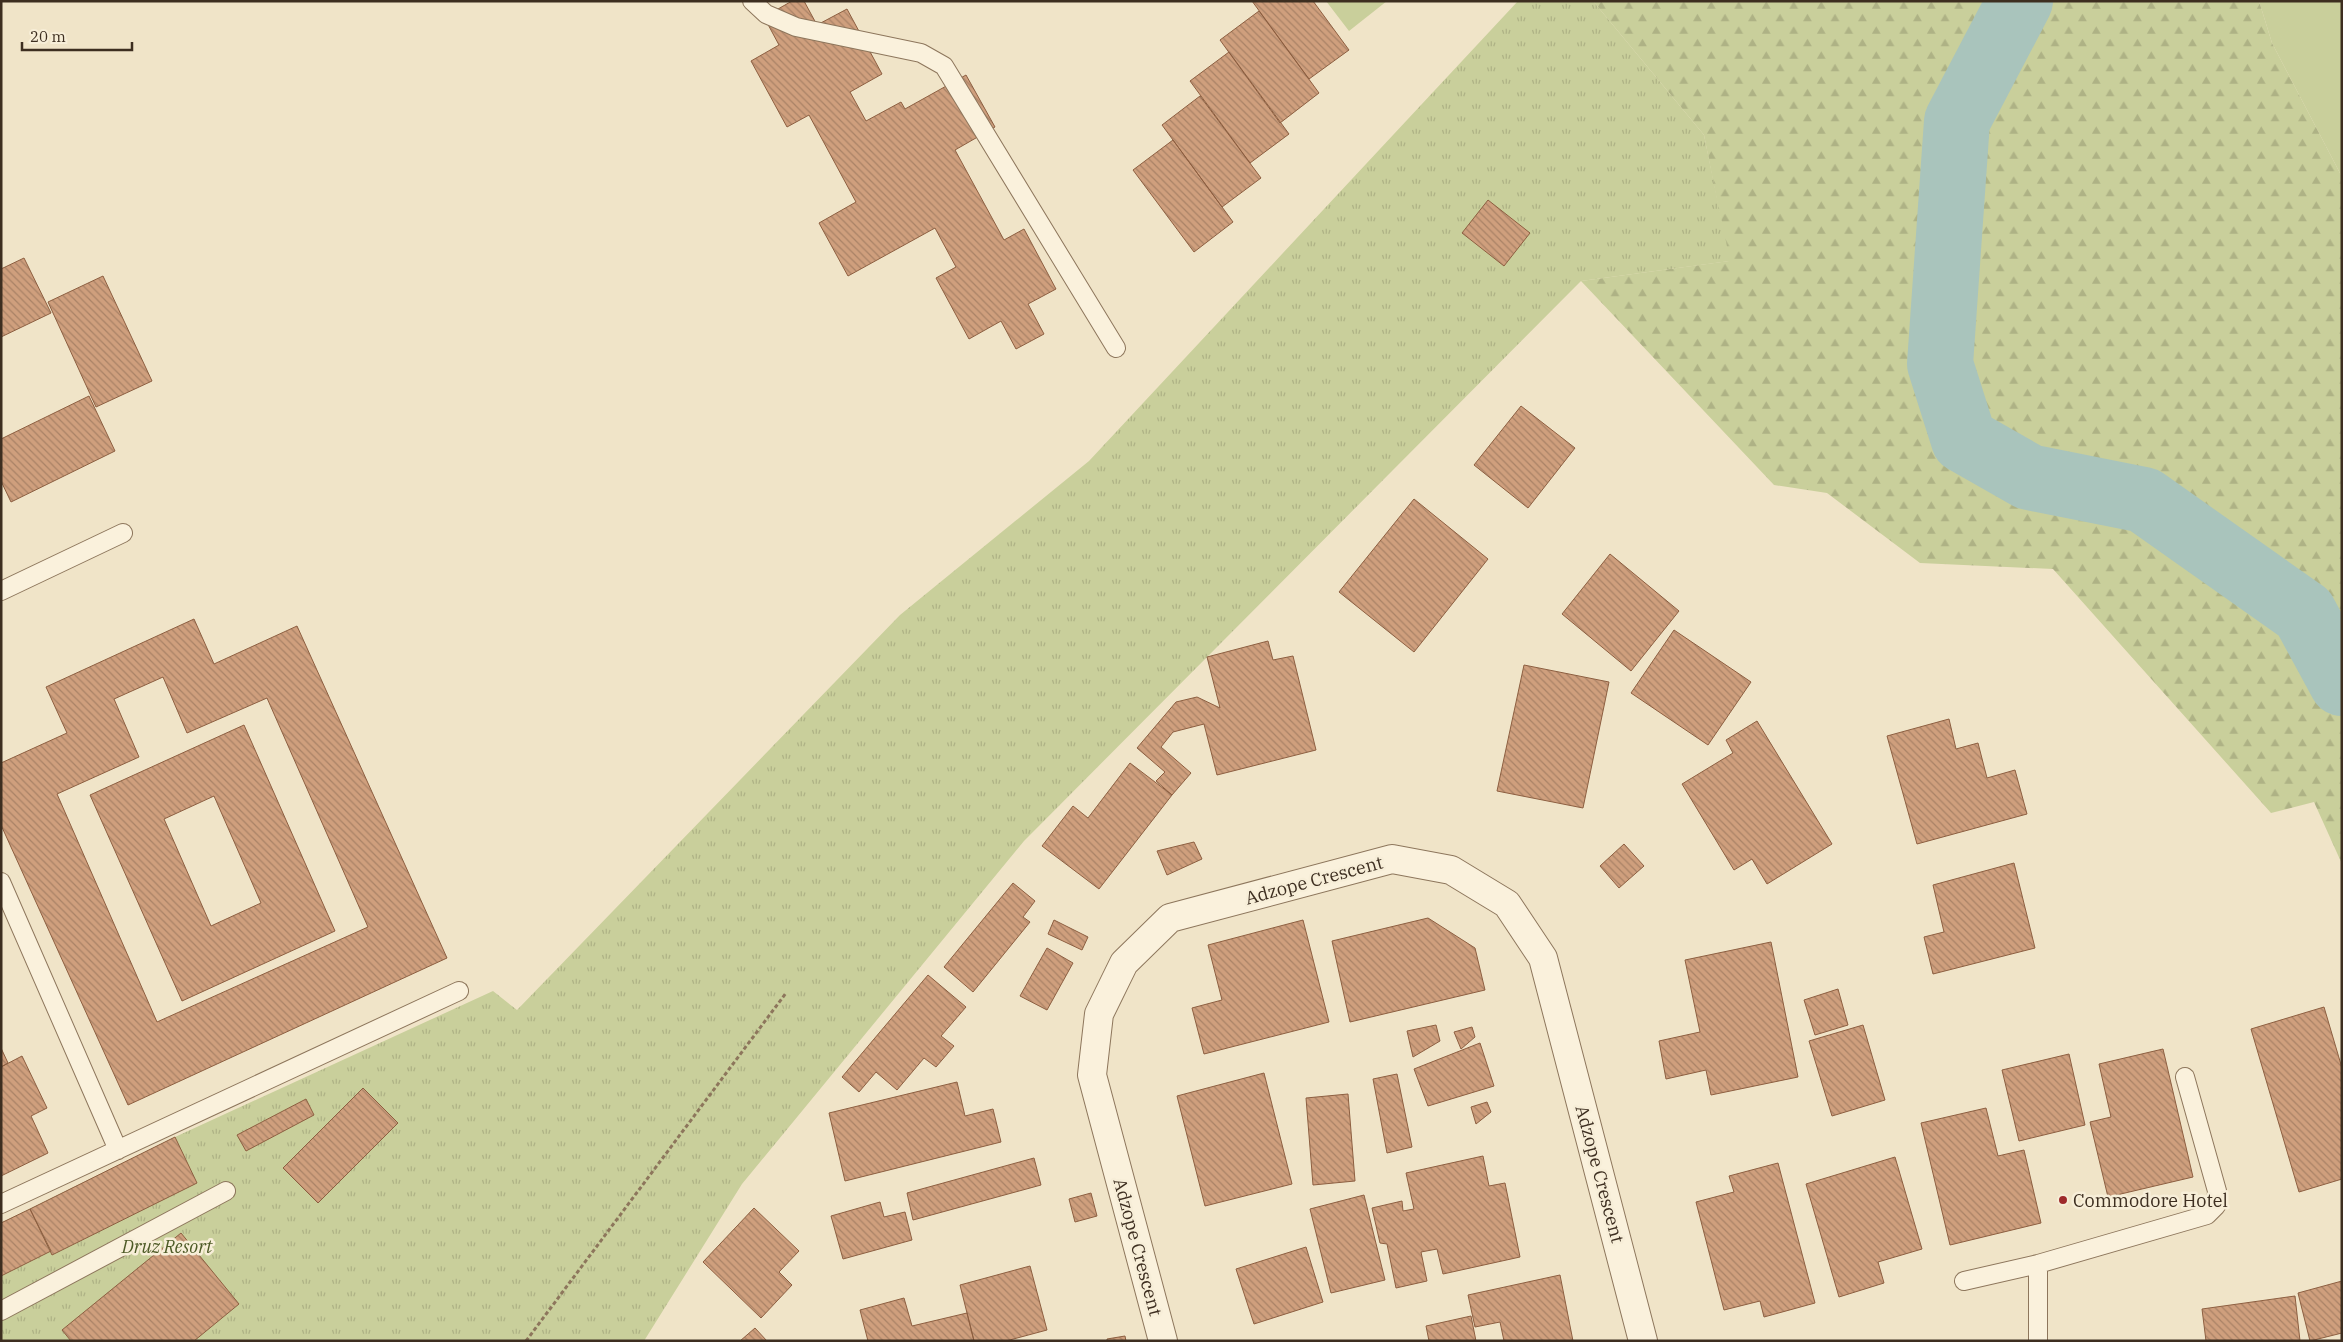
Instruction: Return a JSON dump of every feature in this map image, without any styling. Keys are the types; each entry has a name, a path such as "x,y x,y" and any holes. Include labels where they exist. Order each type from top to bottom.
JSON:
{"street":[{"name":"Adzope Crescent","path":"1164,1341 1092,1074 1099,1014 1124,963 1170,918 1392,859 1451,870 1507,904 1543,958 1643,1341"}],"lane":[{"path":"752,1 766,14 796,27 921,53 944,66 1116,348"},
{"path":"1,592 123,533"},
{"path":"1,882 118,1150"},
{"path":"1,1204 460,991"},
{"path":"1964,1281 2038,1264 2207,1216 2216,1206 2218,1191 2185,1077"},
{"path":"1,1311 226,1191"},
{"path":"2038,1264 2038,1341"}],"path":[{"path":"526,1341 786,993"}],"green space":[{"path":"1326,1 1387,1 1349,31"},
{"name":"Druz Resort","path":"1518,1 1593,1 1704,135 1730,261 1581,281 1024,841 742,1184 644,1341 1,1341 1,1223 175,1137 493,991 517,1010 900,615 1089,461"},
{"path":"1593,1 2259,1 2272,43 2342,177 2342,864 2314,802 2271,813 2053,569 1920,563 1827,493 1774,485 1581,281 1729,261 1704,135"},
{"path":"2259,1 2342,1 2342,177 2272,43"}],"building":[{"path":"792,1 804,1 817,25 847,9 882,74 850,92 866,121 901,102 905,109 966,75 995,127 955,150 1004,240 1024,229 1056,289 1028,304 1044,334 1016,349 1001,321 969,339 936,278 956,267 935,228 848,276 819,223 856,202 809,115 787,127 751,61 779,45 764,17"},
{"path":"1252,1 1313,1 1349,50 1309,79"},
{"path":"1259,11 1319,93 1280,123 1220,40"},
{"path":"1229,52 1289,134 1250,163 1190,81"},
{"path":"1200,96 1261,178 1222,207 1162,125"},
{"path":"1173,140 1233,222 1194,252 1133,170"},
{"path":"1488,200 1530,233 1504,266 1462,233"},
{"path":"24,258 51,313 1,337 1,269"},
{"path":"103,276 152,381 96,407 48,302"},
{"path":"89,396 115,451 11,502 1,481 1,439"},
{"path":"1521,406 1575,448 1528,508 1474,465"},
{"path":"1414,499 1488,559 1414,652 1339,592"},
{"path":"1610,554 1679,611 1631,671 1562,614"},
{"path":"194,619 214,664 297,626 447,958 128,1105 1,825 1,763 67,733 46,687","holes":["163,677 187,733 267,698 368,927 157,1022 57,794 139,757 114,699"]},
{"path":"1674,630 1751,682 1708,745 1631,693"},
{"path":"1268,641 1273,660 1293,656 1316,750 1217,775 1204,724 1173,732 1161,747 1191,773 1172,795 1156,781 1165,772 1137,748 1176,702 1197,697 1220,708 1207,657"},
{"path":"1524,665 1609,682 1583,808 1497,791"},
{"path":"1949,719 1956,749 1978,743 1987,778 2015,770 2027,814 1917,844 1887,736"},
{"path":"1757,721 1832,844 1767,884 1752,859 1734,870 1682,784 1733,753 1726,740"},
{"path":"244,725 335,931 182,1001 90,795","holes":["214,796 261,903 211,926 164,819"]},
{"path":"1130,763 1172,795 1099,889 1042,846 1073,806 1088,818"},
{"path":"1194,842 1202,859 1167,875 1157,851"},
{"path":"1624,844 1644,866 1619,888 1600,866"},
{"path":"2014,863 2035,948 1933,974 1924,937 1944,932 1933,885"},
{"path":"1013,883 1035,901 1023,917 1030,922 973,992 944,967"},
{"path":"1428,918 1475,948 1485,990 1350,1022 1332,941"},
{"path":"1054,920 1088,937 1082,950 1048,934"},
{"path":"1303,920 1329,1022 1204,1054 1192,1008 1222,1000 1208,945"},
{"path":"1771,942 1798,1077 1711,1095 1706,1070 1666,1079 1659,1041 1700,1032 1685,960"},
{"path":"1047,948 1073,963 1047,1010 1020,996"},
{"path":"928,975 966,1007 941,1036 954,1046 936,1067 924,1058 897,1090 876,1072 859,1092 842,1077"},
{"path":"1838,989 1848,1025 1815,1035 1804,1000"},
{"path":"2324,1007 2342,1068 2342,1179 2299,1192 2251,1029"},
{"path":"1436,1025 1440,1041 1413,1057 1407,1031"},
{"path":"1863,1025 1885,1100 1832,1116 1809,1041"},
{"path":"1472,1027 1475,1037 1461,1049 1454,1032"},
{"path":"1480,1043 1494,1086 1428,1106 1414,1069"},
{"path":"1,1048 8,1063 1,1067"},
{"path":"2163,1049 2193,1177 2108,1197 2090,1122 2111,1117 2099,1064"},
{"path":"2069,1054 2085,1125 2019,1141 2002,1070"},
{"path":"22,1056 47,1108 31,1116 48,1153 1,1176 1,1067"},
{"path":"1264,1073 1292,1184 1205,1206 1177,1096"},
{"path":"1397,1074 1412,1147 1387,1153 1373,1079"},
{"path":"957,1082 965,1116 993,1109 1001,1142 845,1181 829,1113"},
{"path":"363,1088 398,1123 318,1203 283,1168"},
{"path":"1348,1094 1355,1181 1313,1185 1306,1098"},
{"path":"306,1099 314,1115 246,1151 237,1135"},
{"path":"1487,1102 1491,1112 1476,1124 1471,1107"},
{"path":"1986,1108 1998,1156 2024,1150 2041,1223 1950,1245 1921,1123"},
{"path":"175,1137 197,1183 52,1255 30,1209"},
{"path":"1483,1156 1489,1186 1505,1183 1520,1257 1443,1274 1437,1249 1421,1252 1427,1281 1396,1288 1387,1244 1380,1243 1372,1208 1402,1201 1403,1211 1414,1209 1406,1173"},
{"path":"1895,1157 1922,1249 1878,1262 1884,1283 1839,1297 1806,1184"},
{"path":"1034,1158 1041,1185 913,1220 907,1193"},
{"path":"1778,1163 1815,1303 1764,1317 1760,1301 1724,1310 1696,1202 1734,1192 1729,1176"},
{"path":"1091,1193 1097,1216 1075,1222 1069,1199"},
{"path":"1364,1195 1385,1280 1331,1293 1310,1209"},
{"path":"880,1202 884,1217 905,1212 912,1240 843,1259 831,1216"},
{"path":"754,1208 799,1251 779,1272 792,1285 761,1318 703,1262"},
{"path":"30,1209 51,1251 1,1276 1,1223"},
{"path":"181,1233 239,1304 194,1341 71,1341 62,1330"},
{"path":"1306,1247 1323,1302 1254,1324 1236,1269"},
{"path":"1030,1266 1047,1330 1006,1341 974,1341 960,1285"},
{"path":"1560,1275 1573,1341 1504,1341 1500,1322 1475,1327 1468,1295"},
{"path":"2342,1281 2342,1333 2310,1341 2298,1293"},
{"path":"2295,1296 2300,1341 2206,1341 2202,1309"},
{"path":"904,1298 912,1326 967,1313 974,1341 868,1341 860,1310"},
{"path":"1471,1316 1476,1341 1429,1341 1426,1326"},
{"path":"755,1328 767,1341 740,1341"},
{"path":"1125,1336 1126,1341 1107,1341 1107,1339"}],"waterway":[{"path":"2020,1 1957,121 1940,364 1964,440 2029,477 2144,500 2304,613 2342,683"}],"place":[{"name":"Commodore Hotel","path":"2063,1200"}]}
